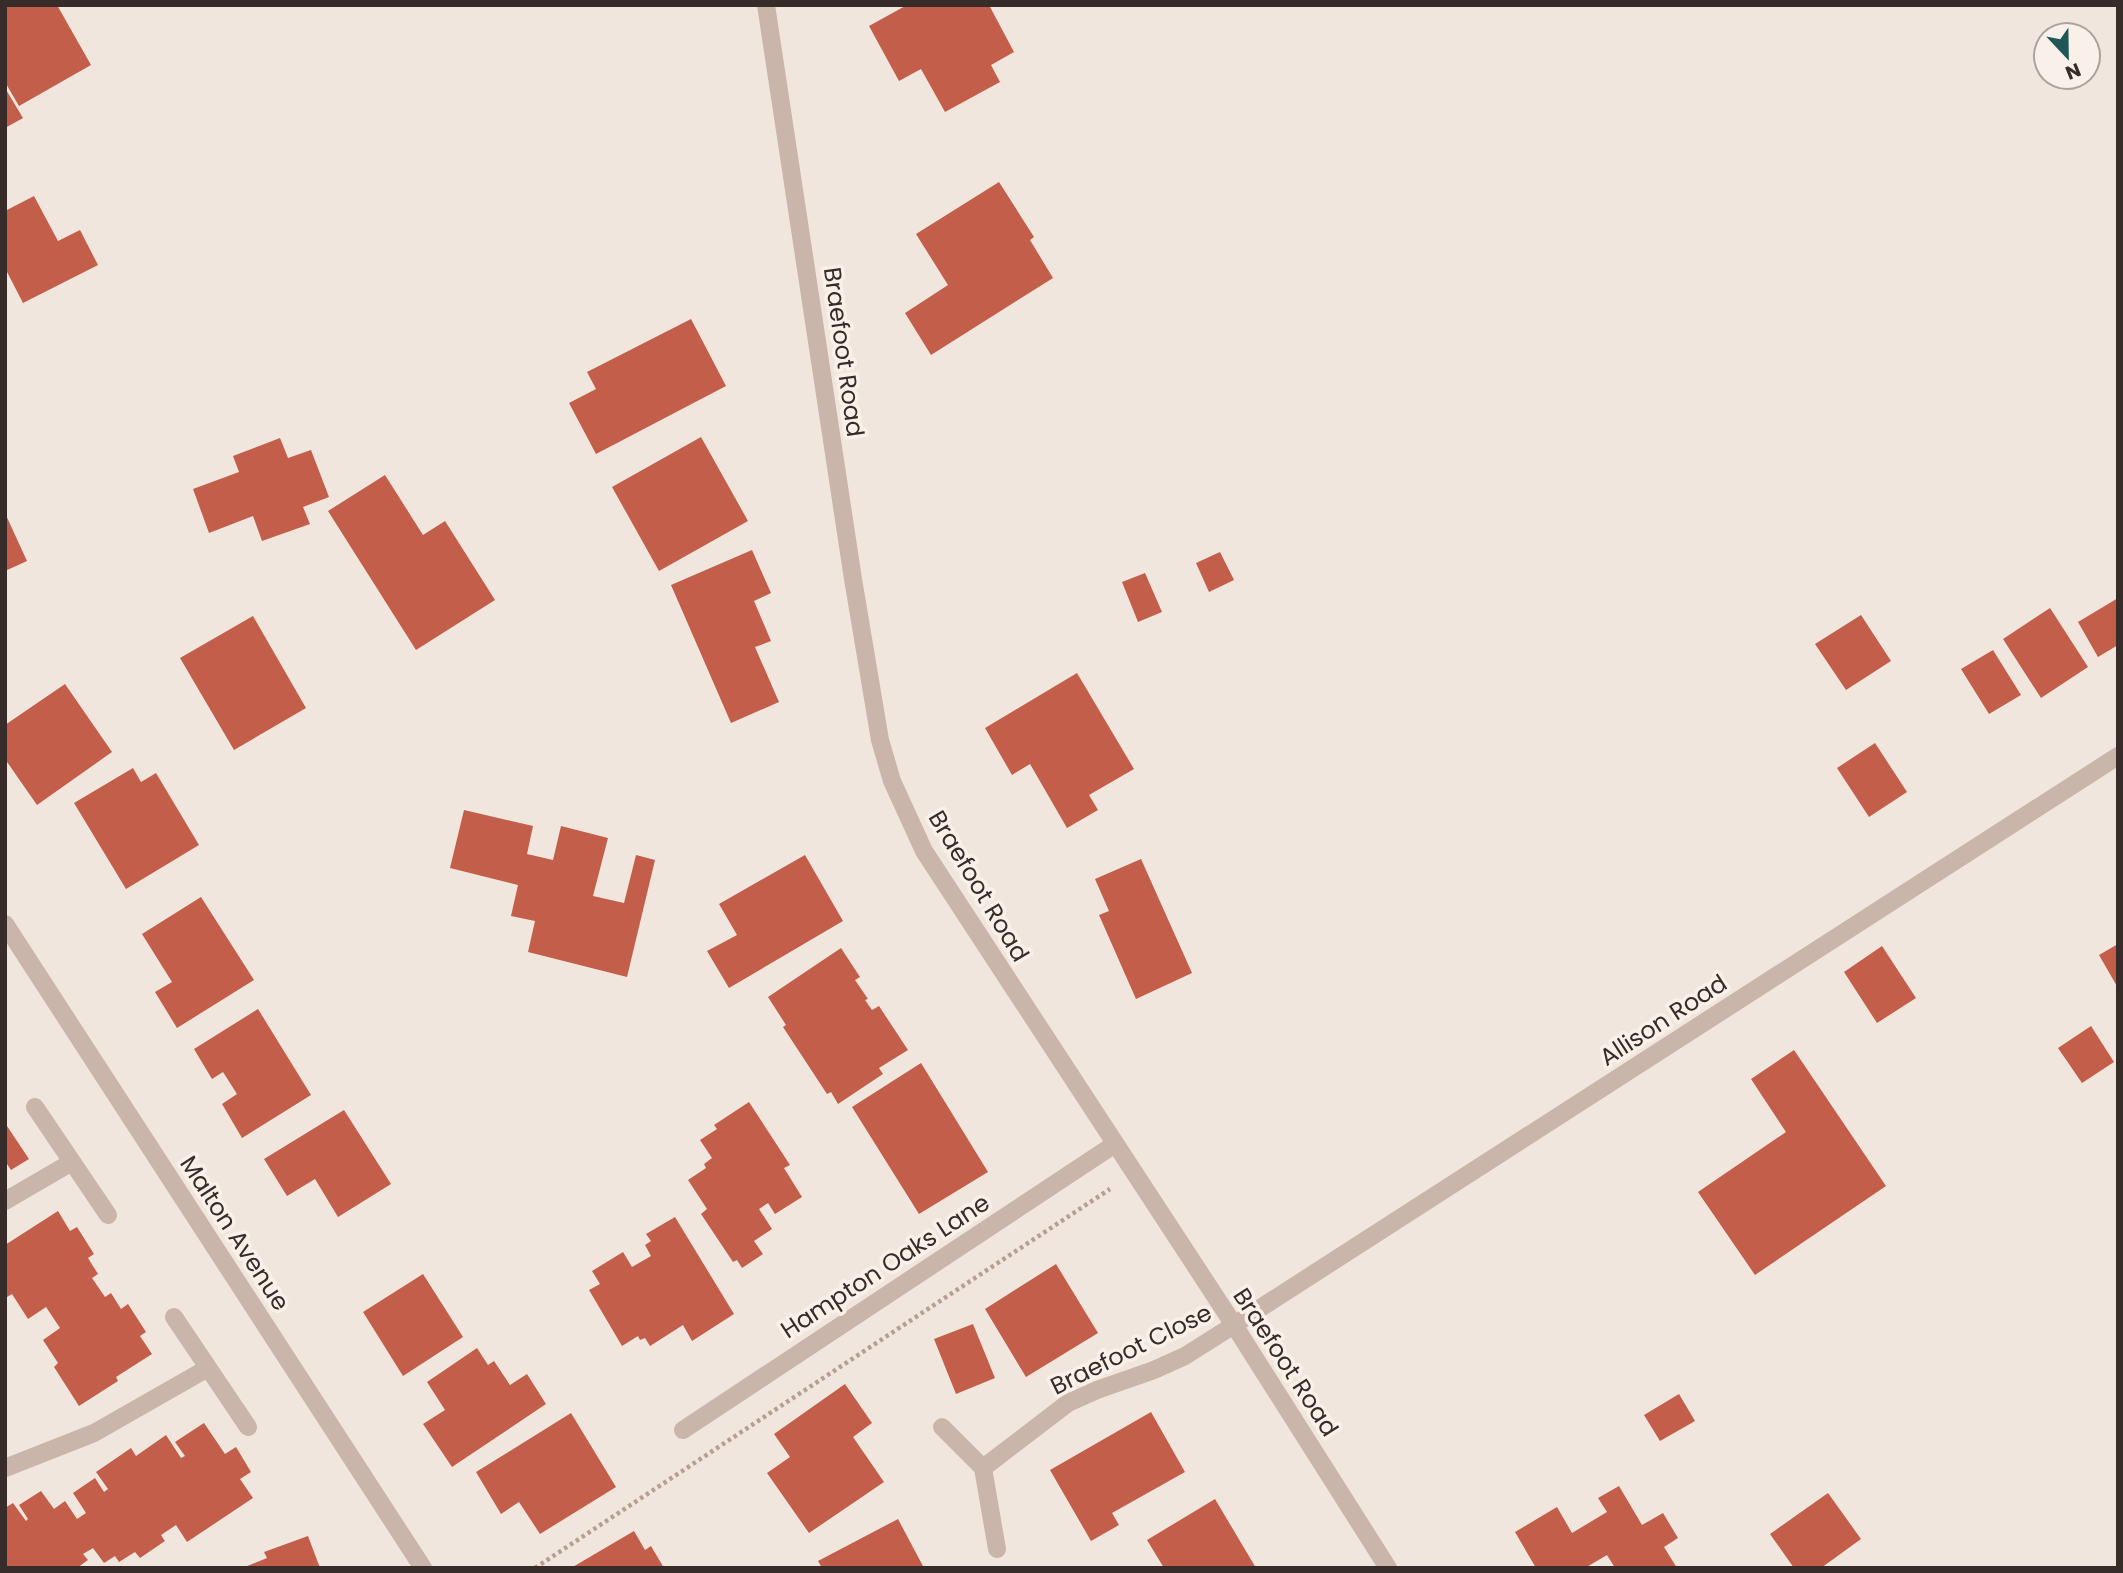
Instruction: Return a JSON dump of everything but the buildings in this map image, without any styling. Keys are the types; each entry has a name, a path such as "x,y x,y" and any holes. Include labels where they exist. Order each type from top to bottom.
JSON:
{"street":[{"name":"Braefoot Road","path":"766,5 853,579 880,740 892,781 924,850 1234,1325 1388,1568"},
{"name":"Allison Road","path":"1234,1325 2118,757"},
{"name":"Malton Avenue","path":"5,924 424,1568"},
{"path":"35,1107 108,1215"},
{"name":"Hampton Oaks Lane","path":"683,1430 1115,1144"},
{"path":"5,1201 72,1162"},
{"path":"174,1317 248,1427"},
{"name":"Braefoot Close","path":"983,1468 1068,1403 1185,1356 1234,1325"},
{"path":"5,1468 94,1433 208,1368"},
{"path":"942,1427 983,1468 997,1549"}],"path":[{"path":"535,1568 1134,1173"}]}
